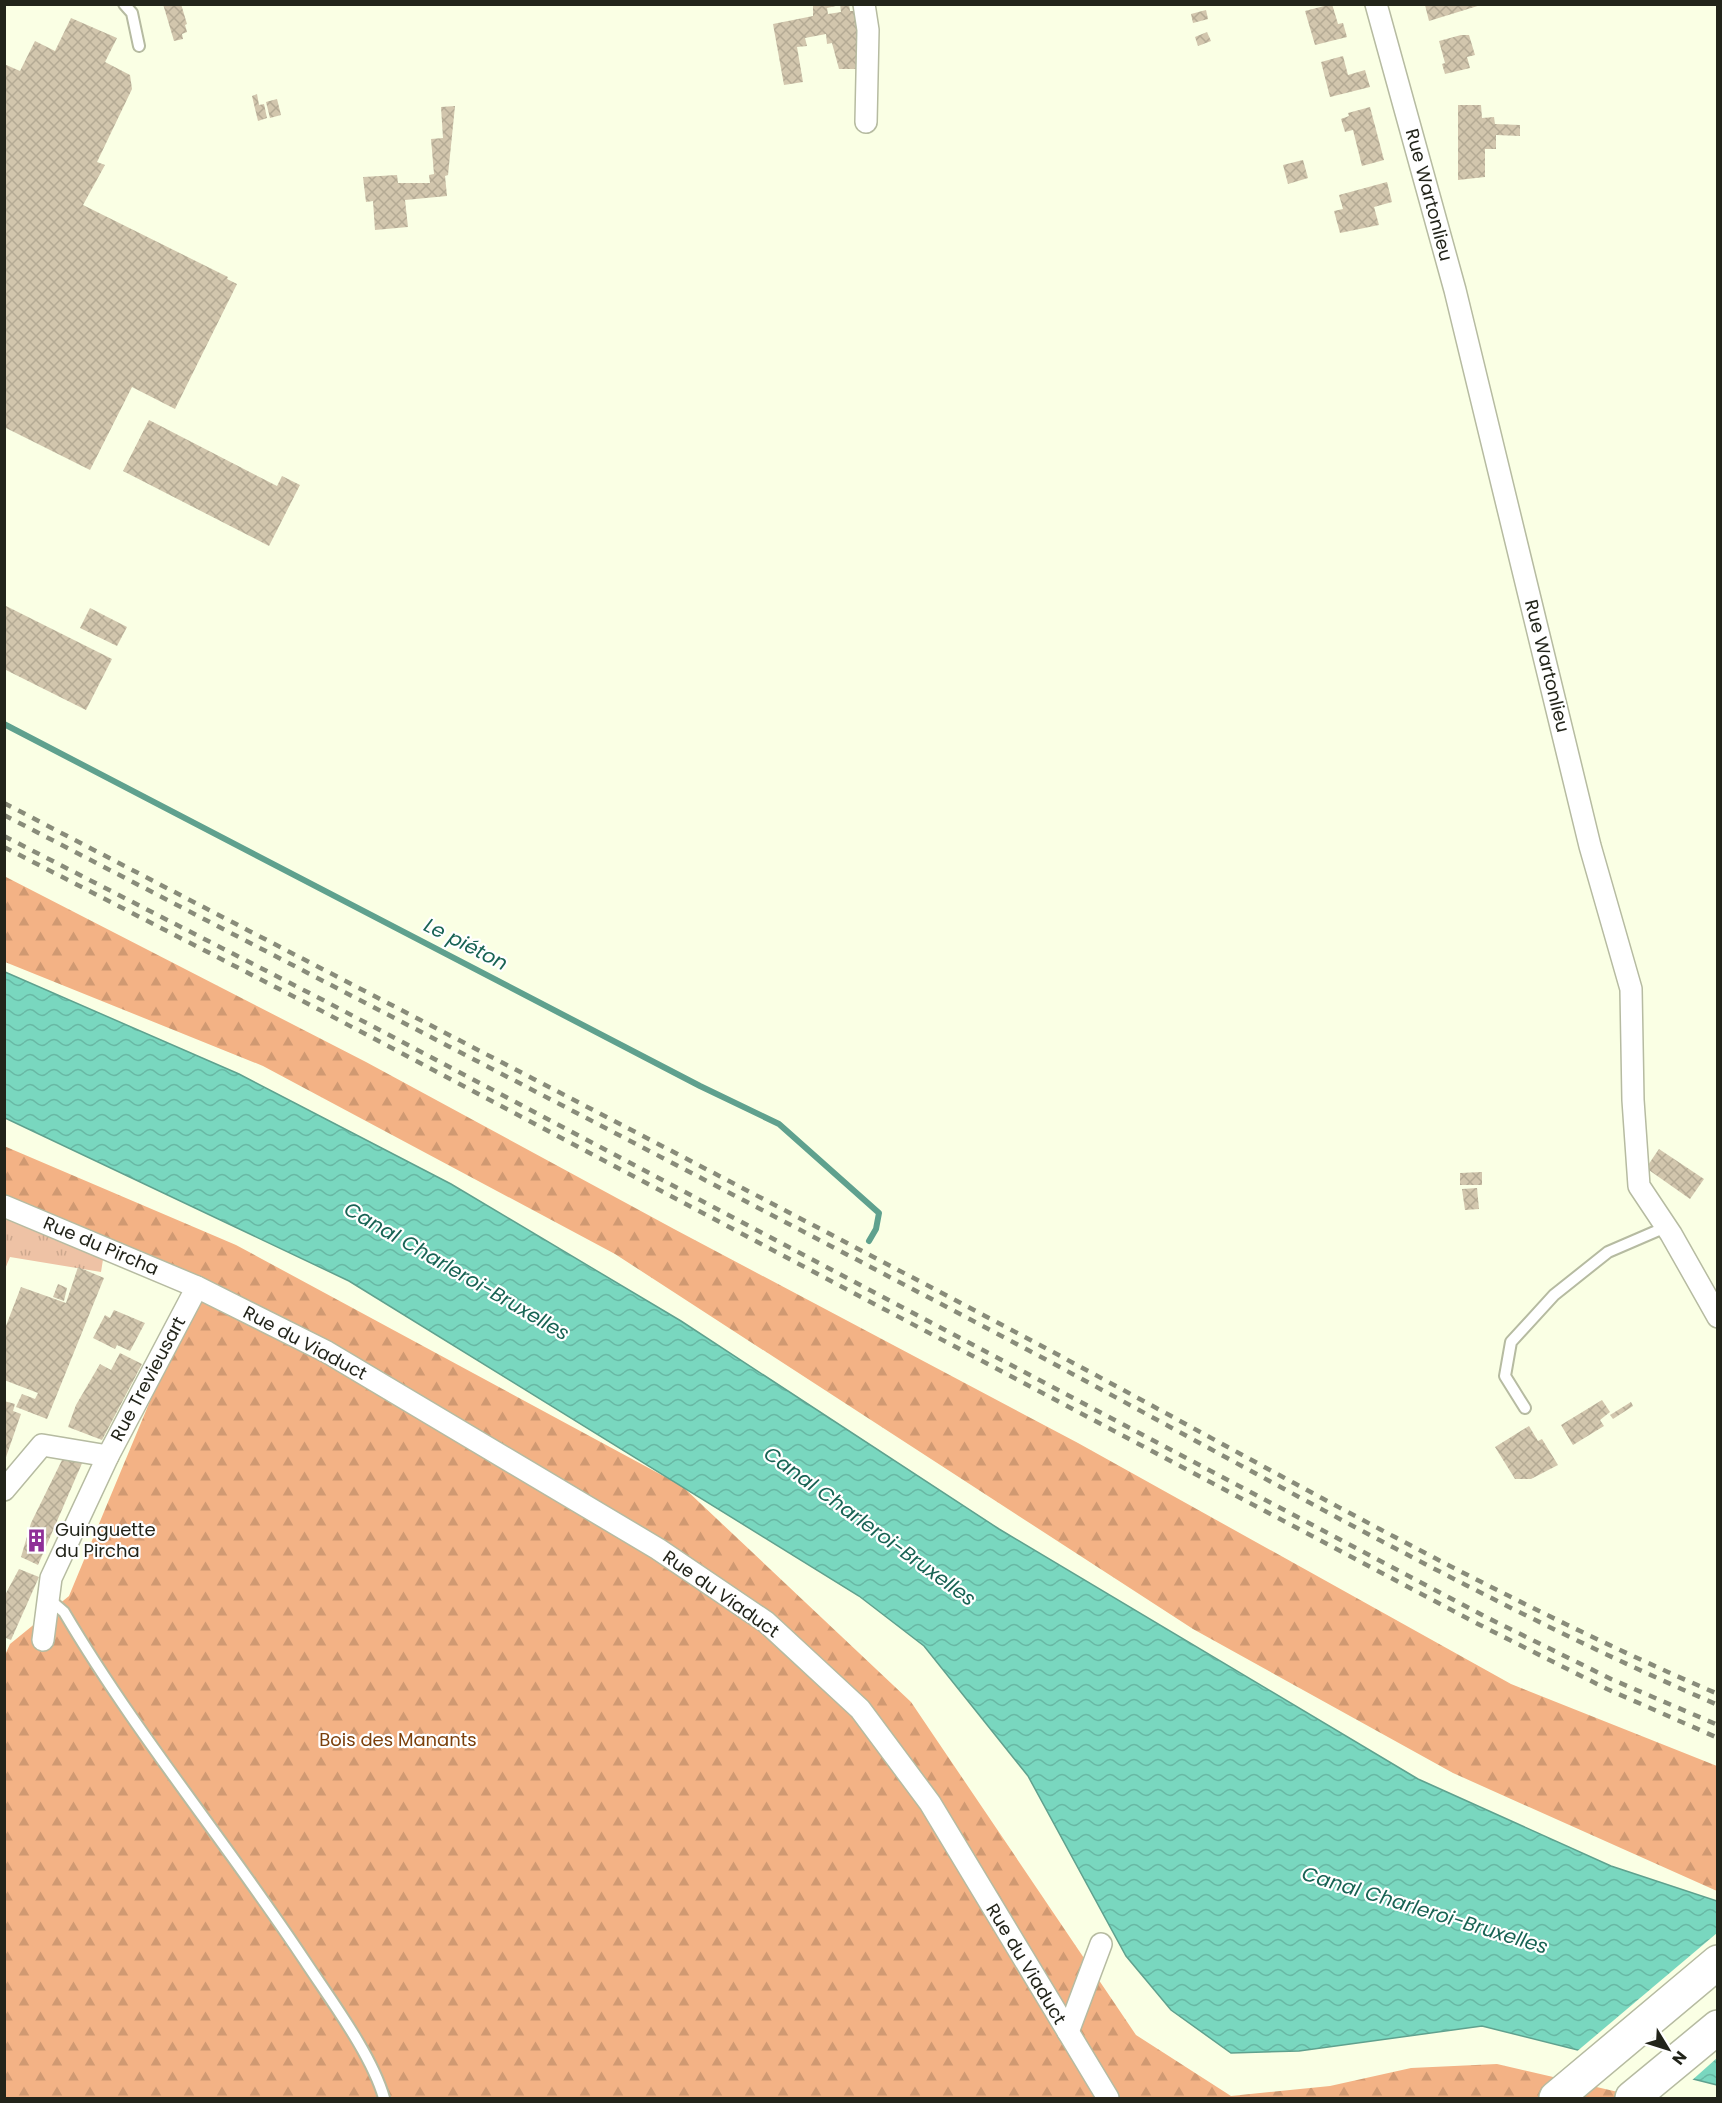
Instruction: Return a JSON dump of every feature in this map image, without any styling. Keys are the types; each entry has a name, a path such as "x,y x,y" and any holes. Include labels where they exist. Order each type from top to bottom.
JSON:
{"highway":[{"path":"1556,2098 1718,1962"},
{"path":"1632,2098 1718,2027"}],"street":[{"path":"864,4 868,30 866,122"},
{"name":"Rue Wartonlieu","path":"1376,4 1455,290 1590,846 1631,989 1633,1100 1639,1186 1666,1227 1718,1317"},
{"name":"Rue du Pircha","path":"4,1206 197,1287"},
{"name":"Rue Trevieusart","path":"4,1490 42,1445 108,1456 197,1287"},
{"name":"Rue du Viaduct","path":"197,1287 327,1352 658,1549 766,1622 860,1709 930,1803 1108,2098"},
{"path":"43,1640 51,1578 108,1456"},
{"path":"1068,2032 1101,1944"}],"lane":[{"path":"124,4 132,13 139,46"},
{"path":"1526,1408 1504,1376 1511,1342 1554,1295 1608,1252 1666,1227"},
{"path":"48,1599 64,1612 151,1748 294,1944 345,2022 384,2098"}],"green space":[{"path":"4,876 366,1062 674,1229 1078,1443 1511,1684 1717,1766 1717,1891 1453,1773 1193,1629 615,1254 263,1066 5,962"},
{"name":"Bois des Manants","path":"4,1146 236,1245 682,1486 911,1702 1136,2035 1231,2096 1330,2086 1411,2068 1497,2064 1644,2098 5,2098 5,1655 10,1644 69,1596 197,1288 5,1213"},
{"path":"5,1217 105,1247 101,1272 10,1257 5,1269"}],"water":[{"name":"Canal Charleroi-Bruxelles","path":"5,972 239,1074 451,1184 681,1321 999,1529 1418,1779 1611,1866 1717,1901 1717,2085 1482,2026 1299,2051 1231,2053 1171,2010 1126,1956 1028,1776 924,1646 859,1596 349,1281 5,1118"}],"pier":[{"path":"1717,1933 1717,2058 1690,2082 1575,2053"}],"building":[{"path":"163,4 181,4 187,24 185,25 187,32 182,34 183,39 174,41"},
{"path":"840,4 849,4 850,11 856,11 861,69 839,69 832,43 827,44 826,34 805,38 807,46 797,47 803,82 784,85 773,24 813,16 813,5 840,5 827,8 828,14 841,12"},
{"path":"1332,4 1338,24 1343,23 1347,37 1315,45 1305,11"},
{"path":"1426,4 1484,4 1429,21 1425,5"},
{"path":"1206,10 1208,19 1193,23 1191,14"},
{"path":"71,18 117,38 105,62 130,75 132,89 97,162 105,165 83,205 228,277 227,279 237,284 175,409 132,387 90,470 4,427 4,64 20,71 35,41 55,51"},
{"path":"1207,32 1211,41 1198,46 1195,37"},
{"path":"1469,35 1475,55 1467,57 1470,68 1445,74 1442,64 1445,63 1439,41"},
{"path":"1343,56 1348,75 1365,70 1370,87 1330,97 1321,62"},
{"path":"257,94 259,105 264,104 267,118 258,121 252,96"},
{"path":"277,99 281,115 270,118 266,102"},
{"path":"1458,105 1481,105 1482,118 1494,117 1495,124 1520,125 1520,136 1496,135 1496,149 1485,149 1485,177 1458,180"},
{"path":"455,106 448,175 445,176 447,196 405,200 408,227 375,230 373,201 366,202 363,177 397,175 398,183 430,183 429,175 434,174 431,139 443,138 441,107"},
{"path":"1370,107 1384,160 1362,166 1353,130 1345,132 1341,119 1349,116 1348,113"},
{"path":"1303,160 1308,178 1288,184 1283,165"},
{"path":"1387,182 1392,202 1374,207 1379,225 1340,233 1334,211 1343,209 1339,195"},
{"path":"149,420 277,486 282,476 300,485 269,546 123,471"},
{"path":"4,605 112,659 86,710 4,669"},
{"path":"90,608 127,627 117,646 80,628"},
{"path":"1659,1149 1704,1179 1690,1199 1646,1168"},
{"path":"1482,1172 1482,1185 1460,1185 1460,1173"},
{"path":"1477,1188 1479,1209 1465,1210 1462,1189"},
{"path":"78,1267 104,1278 47,1419 16,1407 22,1394 35,1399 38,1393 4,1380 4,1331 21,1287 66,1303"},
{"path":"58,1284 67,1288 64,1301 53,1297"},
{"path":"114,1310 145,1323 130,1351 117,1345 115,1349 93,1338 105,1315 110,1318"},
{"path":"120,1353 142,1364 102,1440 68,1427 76,1405 100,1364 111,1370"},
{"path":"1602,1400 1610,1412 1600,1420 1604,1426 1573,1445 1561,1425"},
{"path":"4,1401 15,1404 13,1411 21,1414 5,1460"},
{"path":"1631,1402 1633,1406 1613,1419 1610,1415"},
{"path":"1529,1426 1538,1441 1542,1439 1558,1465 1531,1479 1515,1479 1495,1447"},
{"path":"65,1454 83,1461 38,1565 21,1557 31,1523"},
{"path":"19,1569 39,1577 11,1640 6,1638 4,1640 4,1597"}],"waterway":[{"name":"Le piéton","path":"4,724 700,1086 779,1124 879,1213 876,1229 869,1241"}],"railway":[{"path":"4,803 908,1275 1373,1526 1630,1655 1718,1694"},
{"path":"4,815 1028,1350 1455,1580 1629,1665 1718,1705"},
{"path":"4,836 323,1000 1484,1616 1611,1679 1718,1725"},
{"path":"4,847 318,1009 1480,1625 1607,1689 1718,1738"}],"place":[{"name":"Guinguette du Pircha","path":"37,1540"}]}
